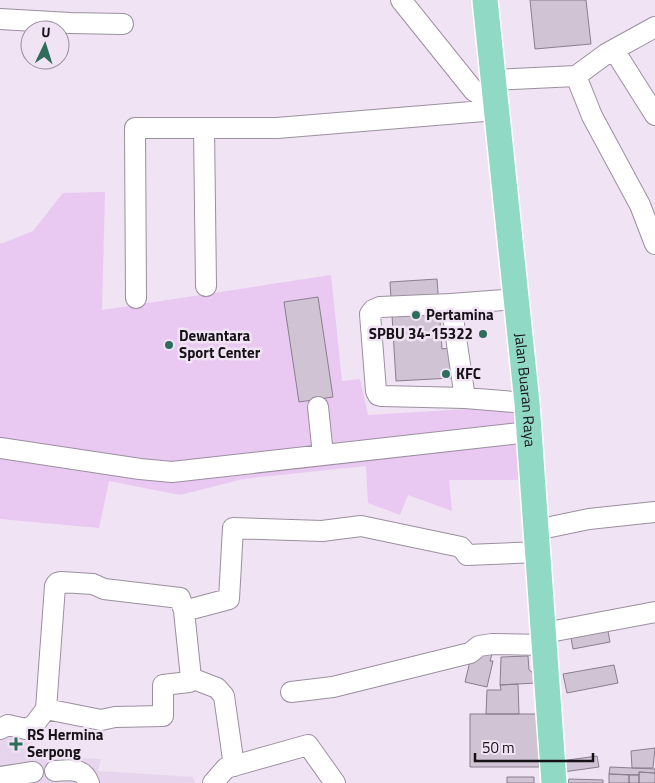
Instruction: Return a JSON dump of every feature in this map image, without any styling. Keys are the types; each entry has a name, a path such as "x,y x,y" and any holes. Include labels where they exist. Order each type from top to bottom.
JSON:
{"main road":[{"name":"Jalan Buaran Raya","path":"485,0 527,403 554,783"}],"street":[{"path":"401,0 474,91 486,98 576,76 614,50 655,27"},
{"path":"0,18 70,23 123,24"},
{"path":"614,50 655,116"},
{"path":"576,76 592,116 640,204 655,244"},
{"path":"136,298 135,128 277,128 495,96"},
{"path":"204,128 206,286"},
{"path":"516,299 380,307 374,310 370,314 376,391 382,396 465,398 527,403"},
{"path":"451,304 465,398"},
{"path":"318,407 323,455"},
{"path":"0,448 172,472 529,432"},
{"path":"184,611 229,599 233,528 322,531 361,526 461,547 467,555 536,541 589,519 655,512"},
{"path":"0,730 8,725 26,729 34,725 46,709 57,583 92,584 104,589 180,598 184,611 192,678"},
{"path":"291,692 332,687 470,653 479,646 544,639 655,612"},
{"path":"46,709 101,720 115,717 163,716 163,685 189,682 192,678"},
{"path":"192,678 217,688 224,696 234,766"},
{"path":"213,783 226,768 308,745 335,783"},
{"path":"55,771 71,770 80,772 86,776 89,783"},
{"path":"0,776 32,772"}],"shaded area":[{"name":"Dewantara Sport Center","path":"105,192 102,310 331,275 342,381 360,379 368,415 517,406 526,480 449,480 452,511 408,495 400,515 368,503 366,466 243,479 180,495 109,481 99,528 0,519 0,242 1,244 33,231 63,193"},
{"name":"RS Hermina Serpong","path":"0,733 31,733 32,756 101,759 98,771 193,777 195,783 0,783"}],"building":[{"path":"530,0 586,0 591,44 535,49"},
{"name":"Pertamina","path":"437,279 442,349 450,348 452,378 396,381 390,282"},
{"path":"318,297 333,397 299,402 284,302"},
{"path":"607,626 610,642 573,649 570,632"},
{"path":"492,654 490,661 493,661 487,687 465,682 471,657"},
{"path":"528,656 529,670 536,675 536,683 500,685 501,657"},
{"path":"614,665 618,683 567,693 563,674"},
{"path":"518,684 519,714 486,714 487,690 501,690 500,685"},
{"path":"470,714 539,714 539,767 470,767"},
{"path":"655,748 653,768 632,768 631,751"},
{"path":"597,756 599,767 563,772 561,761"},
{"path":"610,767 655,769 655,773 639,772 639,775 609,774"},
{"path":"639,772 655,773 655,783 639,783"},
{"path":"609,774 629,775 629,783 609,783"},
{"path":"629,775 639,775 639,783 629,783"},
{"path":"507,777 534,777 534,783 507,783"},
{"path":"569,779 603,780 603,783 568,783"}],"place":[{"name":"Pertamina","path":"416,315"},
{"name":"SPBU 34-15322","path":"483,334"},
{"name":"Dewantara Sport Center","path":"169,345"},
{"name":"KFC","path":"446,374"},
{"name":"RS Hermina Serpong","path":"16,744"}]}
